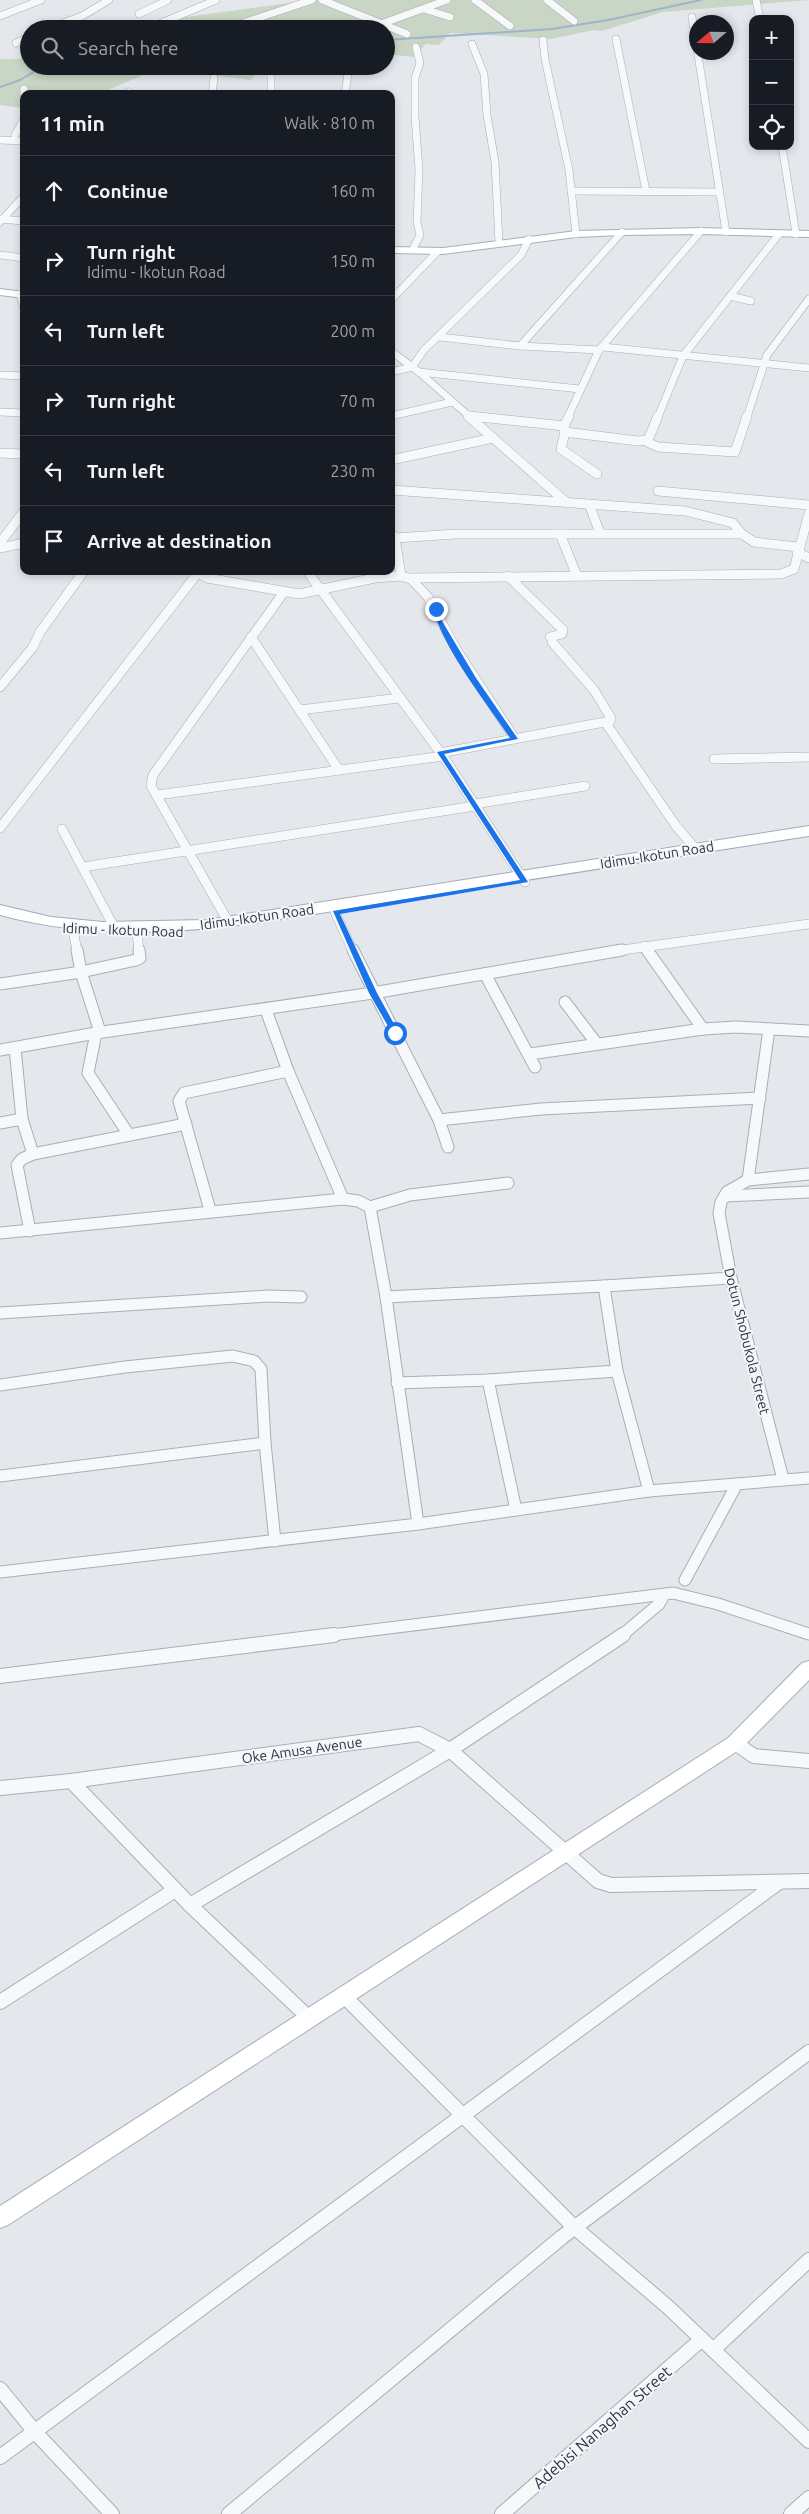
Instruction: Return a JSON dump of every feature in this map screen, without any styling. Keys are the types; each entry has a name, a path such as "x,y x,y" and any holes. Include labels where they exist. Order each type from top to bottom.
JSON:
{"main road":[{"name":"Idimu-Ikotun Road","path":"0,910 48,922 114,927 187,926 229,923 524,879 695,848 809,831"},
{"name":"Idimu - Ikotun Road","path":"0,917 24,923 73,930 137,933 229,929 524,879 809,837"}],"street":[{"path":"0,16 41,0"},
{"path":"71,20 82,16 109,0"},
{"path":"139,14 168,0"},
{"path":"168,20 216,0"},
{"path":"251,20 312,0"},
{"path":"322,0 372,20"},
{"path":"393,20 424,9 437,2 447,0"},
{"path":"475,0 510,26"},
{"path":"547,0 574,21"},
{"path":"756,0 759,15"},
{"path":"424,9 450,17"},
{"path":"395,29 407,34"},
{"path":"616,39 620,73 642,161 646,191"},
{"path":"544,40 545,59 550,74 571,191 576,234"},
{"path":"16,43 20,41"},
{"path":"472,44 484,74 486,116 495,162 499,243"},
{"path":"412,249 420,236 417,222 419,170 415,118 415,78 420,63 416,47"},
{"path":"697,60 710,127 718,192 726,232"},
{"path":"271,90 272,75"},
{"path":"346,90 347,75"},
{"path":"212,90 214,78"},
{"path":"16,135 20,127"},
{"path":"0,140 20,141"},
{"path":"783,150 796,234"},
{"path":"571,191 718,192"},
{"path":"1,220 20,200"},
{"path":"1,220 20,220"},
{"path":"395,250 412,249 437,252 529,239 622,232 701,231 809,234"},
{"path":"597,474 561,449 564,429 580,388 601,349 701,231"},
{"path":"520,346 622,232"},
{"path":"645,441 648,440 683,356 779,234"},
{"path":"415,370 435,338 521,255 529,239"},
{"path":"395,296 437,252"},
{"path":"0,255 20,258"},
{"path":"0,292 20,295"},
{"path":"730,296 751,302"},
{"path":"470,416 645,441 658,447 734,452 767,355 809,299"},
{"path":"435,338 520,346 601,349 809,368"},
{"path":"395,354 470,416 566,502"},
{"path":"395,372 415,370 580,388"},
{"path":"0,375 20,376"},
{"path":"395,415 452,402"},
{"path":"0,412 20,413"},
{"path":"395,459 493,438"},
{"path":"0,453 20,454"},
{"path":"395,490 685,511 728,520 733,522 742,534 754,542 798,550 809,558"},
{"path":"658,491 809,506"},
{"path":"589,504 600,533"},
{"path":"205,575 299,594 322,591 372,579 405,577 781,574 794,569 809,513"},
{"path":"0,544 20,516"},
{"path":"560,534 577,576"},
{"path":"395,535 742,534"},
{"path":"395,542 405,577 425,592 436,609 439,621 473,678 515,739"},
{"path":"0,548 20,544"},
{"path":"0,687 33,647 40,632 81,575"},
{"path":"0,828 194,575"},
{"path":"310,575 441,754 524,879"},
{"path":"156,796 441,754 610,721 611,718 594,690 551,640 564,632 508,576"},
{"path":"229,923 151,786 153,775 284,592"},
{"path":"251,637 339,770"},
{"path":"300,710 399,698"},
{"path":"605,722 676,826 695,848"},
{"path":"714,760 809,756"},
{"path":"83,867 585,786"},
{"path":"62,829 114,927"},
{"path":"335,912 373,993 439,1120 448,1147"},
{"path":"0,1050 98,1033 373,993 644,946 809,924"},
{"path":"73,930 81,972 98,1033 88,1073 129,1135"},
{"path":"0,984 81,972 140,958 137,933"},
{"path":"644,946 703,1030"},
{"path":"485,974 530,1054 535,1067"},
{"path":"565,1002 597,1044"},
{"path":"266,1010 288,1071 343,1198"},
{"path":"530,1054 703,1030 769,1028 809,1030"},
{"path":"748,1180 769,1028"},
{"path":"15,1048 22,1119 33,1154"},
{"path":"210,1210 179,1101 184,1093 288,1071"},
{"path":"439,1120 541,1109 760,1098"},
{"path":"0,1123 22,1119"},
{"path":"30,1231 17,1165 22,1159 33,1154 186,1124"},
{"path":"723,1199 727,1192 748,1180 809,1174"},
{"path":"786,1176 788,1194"},
{"path":"0,1233 210,1210 343,1198 358,1200 370,1207 410,1195 508,1184"},
{"path":"723,1199 809,1192"},
{"name":"Dotun Shobukola Street","path":"723,1199 719,1213 731,1278 783,1479"},
{"path":"370,1207 386,1298 418,1524"},
{"path":"386,1298 731,1278"},
{"path":"604,1286 617,1371 649,1491"},
{"path":"0,1313 268,1296 302,1297"},
{"path":"0,1384 125,1367 233,1356 254,1360 262,1368 265,1443 275,1541"},
{"path":"397,1383 488,1380 617,1371"},
{"path":"488,1380 516,1510"},
{"path":"0,1476 265,1443"},
{"path":"0,1572 418,1524 649,1491 809,1478"},
{"path":"685,1580 737,1484"},
{"path":"0,1676 673,1593 718,1604 809,1634"},
{"path":"190,1905 450,1750 626,1632 659,1604 662,1598 661,1595"},
{"path":"0,2218 565,1851 735,1743 809,1668"},
{"name":"Oke Amusa Avenue","path":"0,1788 71,1781 419,1734 450,1750 598,1881 611,1885 809,1881"},
{"path":"735,1743 754,1756 809,1760"},
{"path":"71,1781 175,1890 308,2018"},
{"path":"0,2458 779,1882"},
{"path":"0,2002 175,1890"},
{"path":"344,1996 574,2227 668,2307 809,2441"},
{"path":"229,2514 574,2227 809,2052"},
{"name":"Adebisi Nanaghan Street","path":"502,2514 809,2260"},
{"path":"0,2389 35,2432 112,2514"},
{"path":"791,2514 809,2498"}],"green space":[{"path":"312,0 809,0 663,12 602,31 593,30 552,39 450,33 439,45 426,44 414,57 395,55 395,20 164,20"},
{"path":"0,59 19,59 20,75 143,75 108,90 20,90 20,108 0,105"},
{"path":"213,75 256,75 251,80"}],"waterway":[{"path":"395,39 552,29 608,20 701,0"},
{"path":"0,87 29,75"}],"route":[{"path":"395,1033 373,993 335,912 525,882 440,752 515,739 473,678 439,621 436,609"}]}
